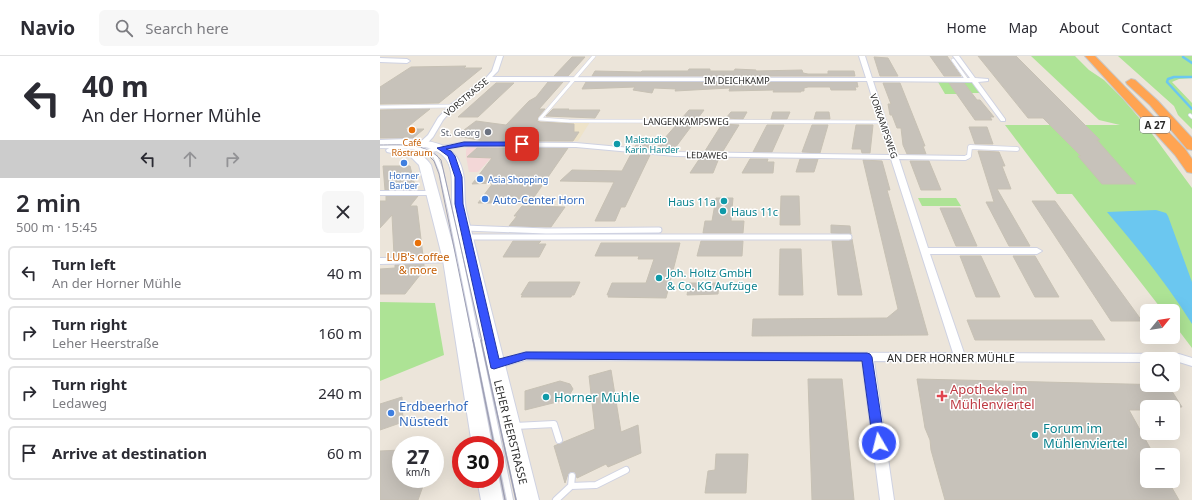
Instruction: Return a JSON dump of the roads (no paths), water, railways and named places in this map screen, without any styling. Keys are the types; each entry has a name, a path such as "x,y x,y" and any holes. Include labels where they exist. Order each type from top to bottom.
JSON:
{"highway":[{"name":"A 27","path":"1090,56 1180,152 1192,169"},
{"path":"1104,56 1115,66"},
{"name":"A 27","path":"1126,77 1154,103 1192,146"}],"main road":[{"path":"380,143 424,149"},
{"path":"380,150 396,151 424,149"},
{"path":"424,149 422,159 425,165 450,260 480,436"},
{"name":"LEHER HEERSTRASSE","path":"424,149 449,153 459,177 459,204 494,365 528,500"},
{"path":"490,488 492,500"}],"street":[{"name":"VORSTRASSE","path":"424,149 440,119 452,106 488,79 495,71 500,56"},
{"name":"VORKAMPSWEG","path":"862,56 924,251 960,357"},
{"path":"954,58 1003,120"},
{"path":"380,60 407,61"},
{"name":"IM DEICHKAMP","path":"488,79 986,80"},
{"name":"LEDAWEG","path":"424,149 464,144 576,145 675,154 965,158"},
{"path":"380,193 432,193"},
{"path":"924,251 1037,251"},
{"path":"380,261 450,260"},
{"name":"AN DER HORNER MÜHLE","path":"494,365 526,356 1179,358 1192,362"},
{"path":"867,357 887,500"}],"lane":[{"path":"574,79 594,56"},
{"name":"LANGENKAMPSWEG","path":"574,79 540,119 569,121 883,122"},
{"path":"380,107 452,106"},
{"path":"380,146 406,146 424,149 435,157 441,170 510,500"},
{"name":"LEDAWEG","path":"965,158 969,156 970,147 1017,149"},
{"path":"465,232 659,230"},
{"path":"465,232 849,237"},
{"path":"510,426 554,424 559,440"},
{"path":"556,500 571,486 596,485 626,470"},
{"path":"571,486 572,476"}],"water":[{"path":"1156,210 1166,213 1192,282 1192,324 1180,304 1152,266 1107,212"}],"waterway":[{"path":"1183,57 1192,63"},
{"path":"1192,77 1174,77 1168,79 1167,82 1192,109"}],"tram line":[{"path":"380,145 405,145 421,147 435,154 441,160 482,341"},
{"path":"427,154 434,161 439,174 473,341"},
{"path":"473,340 492,436"},
{"path":"481,340 516,500"},
{"path":"503,488 505,500"}],"place":[{"name":"Café Röstraum","path":"412,130"},
{"name":"St. Georg","path":"488,132"},
{"name":"Malstudio Karin Harder","path":"617,144"},
{"name":"Horner Barber","path":"404,163"},
{"name":"Asia Shopping","path":"480,179"},
{"name":"Auto-Center Horn","path":"485,199"},
{"name":"Haus 11a","path":"724,201"},
{"name":"Haus 11c","path":"723,211"},
{"name":"LUB's coffee & more","path":"418,243"},
{"name":"Joh. Holtz GmbH & Co. KG Aufzüge","path":"659,278"},
{"name":"Apotheke im Mühlenviertel","path":"942,396"},
{"name":"Horner Mühle","path":"546,397"},
{"name":"Erdbeerhof Nüstedt","path":"391,413"},
{"name":"Forum im Mühlenviertel","path":"1035,435"}]}
